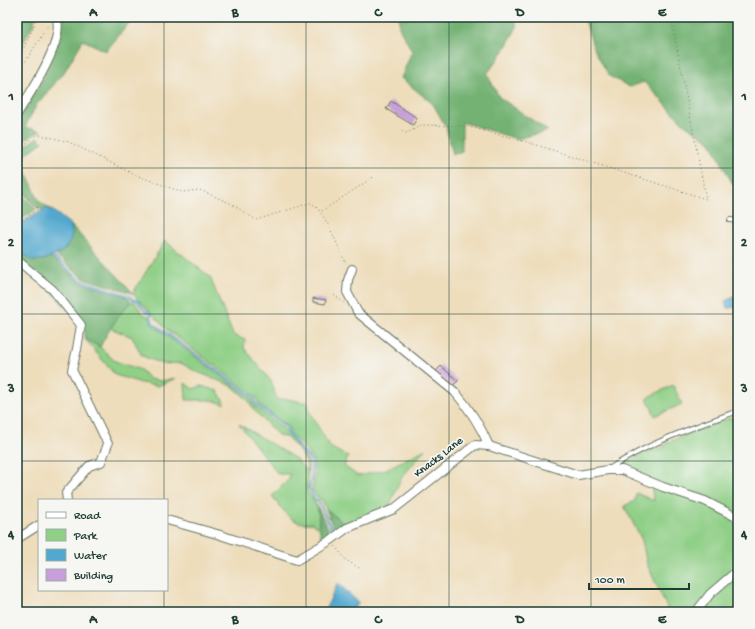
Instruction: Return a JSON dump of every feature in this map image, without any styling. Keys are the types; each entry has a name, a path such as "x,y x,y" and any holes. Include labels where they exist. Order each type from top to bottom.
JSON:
{"street":[{"path":"17,114 38,81 57,38 59,28 56,17"},
{"path":"17,260 53,290 80,324 78,349 72,370 108,444 101,462 89,466 66,493 67,499"},
{"path":"351,271 347,292 358,314 455,392 464,402 489,446"},
{"name":"Knacks Lane","path":"168,520 217,534 297,560 331,540 347,528 394,509 475,445 489,446 578,475 608,470 622,470 663,487 705,501 738,518"},
{"path":"17,539 38,526"},
{"path":"696,612 710,594 738,570"}],"lane":[{"path":"730,220 738,221"},
{"path":"608,470 627,457 688,430 738,411"}],"path":[{"path":"17,62 34,26 36,17"},
{"path":"402,131 407,133 422,125 466,126 527,142 706,198 672,17"},
{"path":"17,75 50,23"},
{"path":"17,156 33,137 41,135 69,142 126,171 165,186 182,192 200,190 232,204 256,220 310,203 315,204 321,212 351,271"},
{"path":"321,212 375,176"},
{"path":"17,188 38,209 17,224"},
{"path":"331,540 346,560 359,568"}],"green space":[{"path":"17,17 35,17 34,23 17,54"},
{"path":"64,17 131,17 130,22 106,51 83,40 63,74 37,104 25,127 41,131 26,139 17,151 17,118 41,82 59,40"},
{"path":"399,17 514,17 517,27 503,52 487,74 499,97 548,131 517,139 462,122 462,151 453,154 446,127 433,104 401,78 412,51 399,27"},
{"path":"584,17 738,17 738,183 732,183 711,142 683,123 644,82 630,87 609,76 594,49"},
{"path":"38,137 43,142 26,154 23,164 39,201 52,210 39,209 17,185 19,157 25,147"},
{"path":"17,189 36,209 17,223"},
{"path":"71,225 133,293 83,278 56,255 67,247 71,239"},
{"path":"165,241 210,277 233,335 245,340 244,348 271,381 277,400 287,399 308,403 309,411 330,447 348,457 344,466 358,476 384,470 426,449 402,477 388,509 344,524 326,509 322,500 317,497 312,490 315,474 313,460 302,445 292,436 289,428 259,404 257,398 170,333 135,296 133,293"},
{"path":"25,255 33,261 44,260 51,257 80,282 127,297 131,302 114,323 100,347 85,339 84,327 20,258"},
{"path":"131,302 135,302 143,314 150,317 154,326 252,399 254,405 285,430 308,462 307,491 317,506 319,515 318,528 312,523 304,523 293,520 272,496 289,479 290,474 278,474 239,424 296,459 306,471 307,463 298,449 288,438 278,435 255,411 248,400 232,386 195,371 181,363 162,364 142,356 132,337 110,328 121,312"},
{"path":"85,339 100,347 115,361 141,370 149,379 161,381 176,378 158,386 141,383 115,375"},
{"path":"185,383 193,389 201,386 218,391 225,404 210,400 186,400"},
{"path":"673,385 682,404 655,416 647,398"},
{"path":"738,415 738,612 669,612 647,564 642,540 624,506 635,501 636,493 654,501 649,477 622,465 642,454 643,451 660,449 665,446 666,443"},
{"path":"317,506 331,535 322,541 320,532"},
{"path":"326,509 344,524 335,532"}],"water":[{"path":"47,208 52,210 71,225 72,233 70,241 62,252 48,258 33,261 17,249 17,229 23,222"},
{"path":"738,295 738,307 727,308 725,301"},
{"path":"338,583 359,603 351,612 324,612"}],"building":[{"path":"391,101 417,118 413,125 386,109"},
{"path":"313,298 326,300 325,304 313,302"},
{"path":"441,366 458,381 452,386 435,372"}],"waterway":[{"path":"53,256 80,280 129,296 133,300 137,300 145,311 150,313 153,323 254,398 256,404 287,428 290,436 311,461 312,475 309,488 315,500 318,500 333,533"}]}
